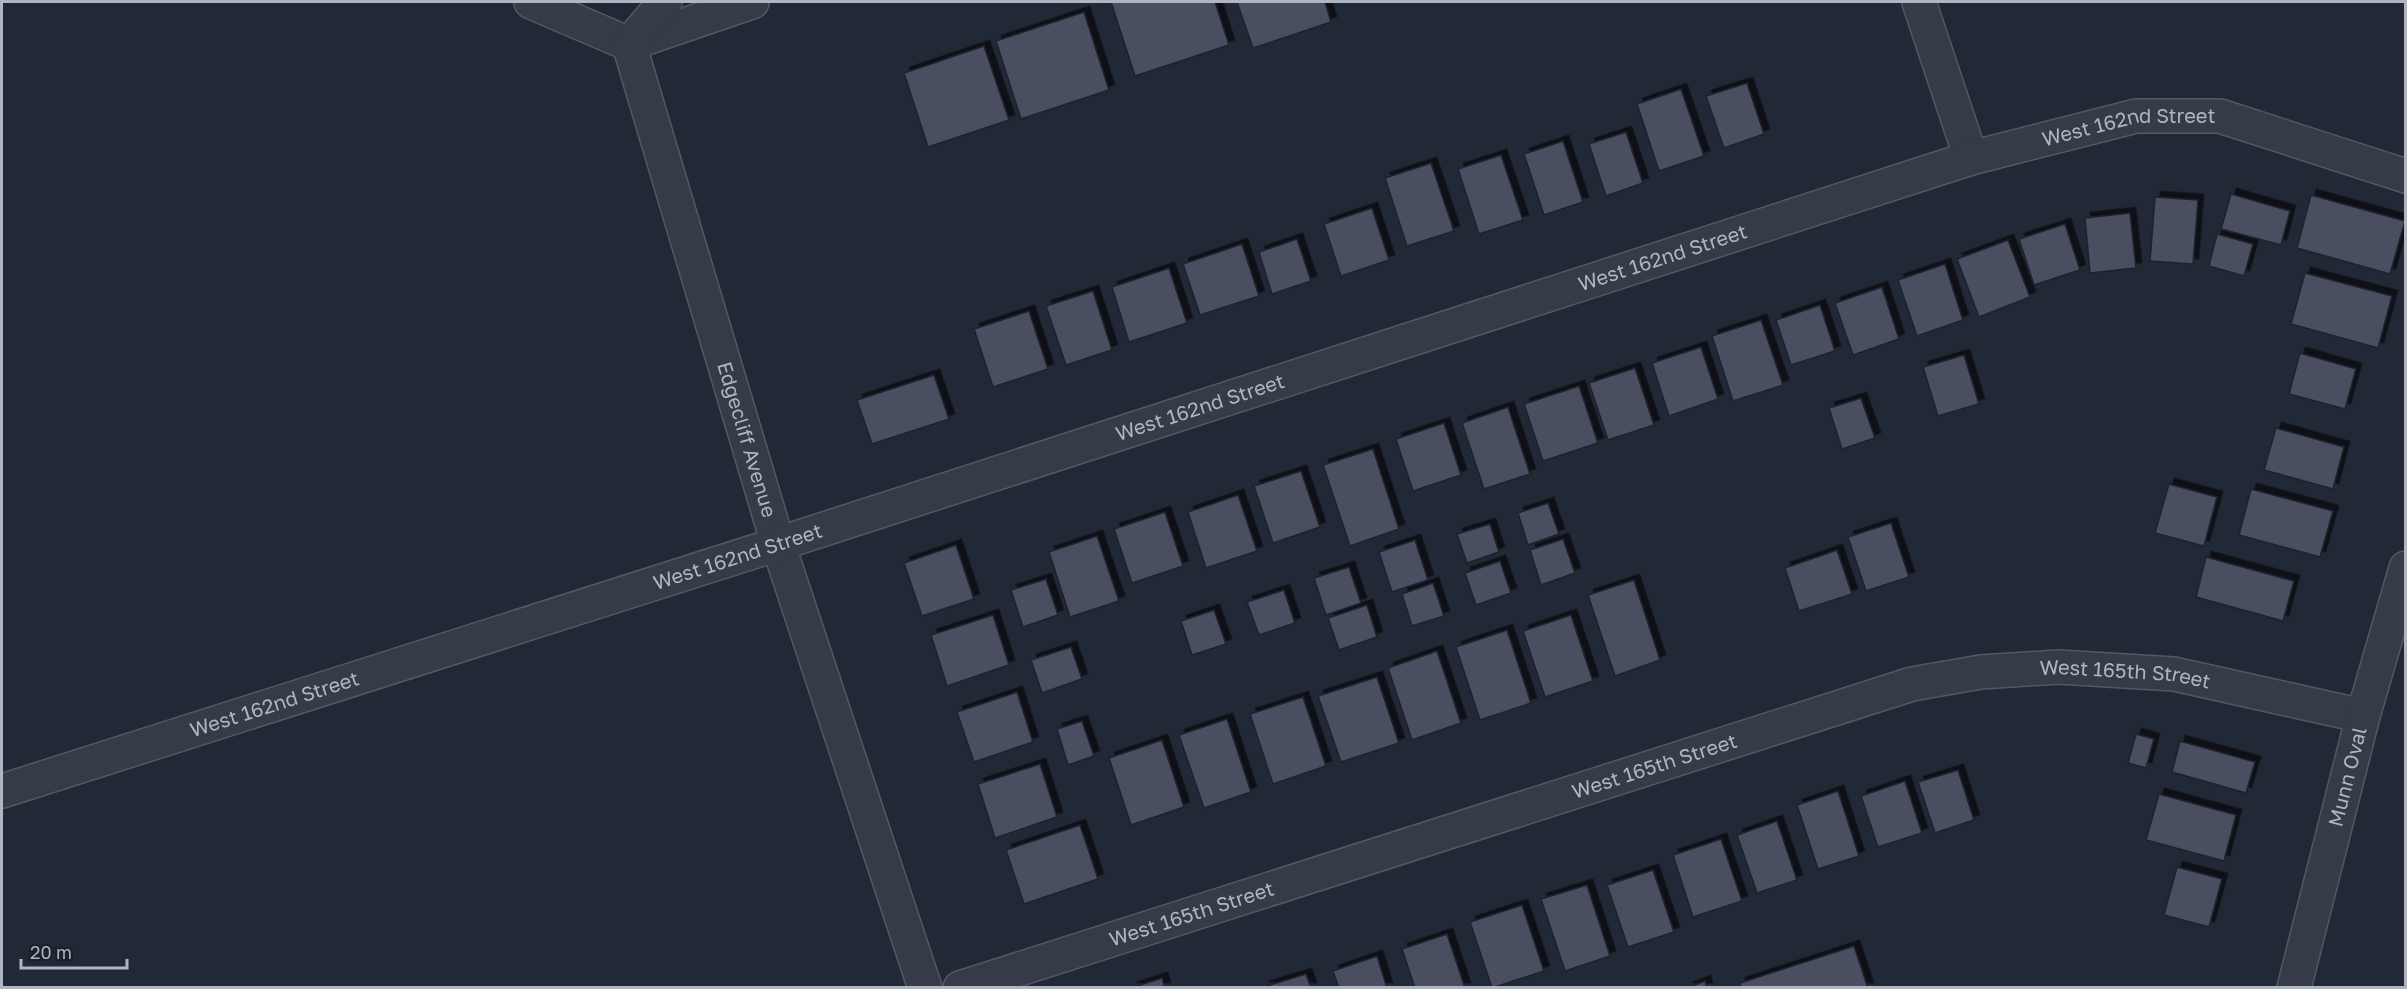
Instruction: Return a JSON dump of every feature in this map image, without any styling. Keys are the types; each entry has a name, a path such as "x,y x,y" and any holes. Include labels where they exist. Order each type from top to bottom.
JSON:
{"street":[{"path":"531,2 629,44 752,2"},
{"path":"629,44 665,2"},
{"path":"1919,2 1971,158"},
{"name":"Edgecliff Avenue","path":"629,44 778,544 925,987"},
{"name":"West 162nd Street","path":"2,791 778,544 1971,158 2136,116 2220,116 2406,176"},
{"name":"Munn Oval","path":"2294,987 2363,716 2406,568"},
{"name":"West 165th Street","path":"960,987 1912,684 1982,672 2058,667 2174,674 2363,716"}],"building":[{"path":"1111,2 1215,2 1229,45 1135,76"},
{"path":"1237,2 1325,2 1331,22 1253,48"},
{"path":"1084,12 1109,90 1021,119 996,41"},
{"path":"984,46 1009,120 928,147 904,73"},
{"path":"1747,83 1764,134 1724,148 1706,96"},
{"path":"1681,89 1704,156 1659,171 1637,104"},
{"path":"1626,132 1643,183 1606,196 1589,144"},
{"path":"1563,141 1583,202 1544,215 1524,154"},
{"path":"1501,155 1523,220 1479,234 1458,169"},
{"path":"1431,163 1454,231 1407,246 1385,178"},
{"path":"2231,194 2290,211 2281,245 2221,229"},
{"path":"2311,195 2405,221 2390,274 2297,248"},
{"path":"2155,197 2198,200 2193,264 2150,261"},
{"path":"1372,208 1389,260 1341,276 1324,224"},
{"path":"2130,213 2136,268 2090,273 2085,218"},
{"path":"2065,224 2080,270 2034,285 2019,239"},
{"path":"2217,234 2253,244 2244,276 2209,266"},
{"path":"1297,239 1311,281 1272,294 1259,252"},
{"path":"2008,240 2030,297 1979,317 1957,259"},
{"path":"1242,244 1259,296 1200,315 1183,264"},
{"path":"1945,264 1963,320 1917,336 1898,280"},
{"path":"1169,268 1187,323 1129,342 1112,287"},
{"path":"2305,273 2392,296 2378,348 2291,324"},
{"path":"1882,287 1899,339 1853,355 1835,303"},
{"path":"1093,291 1112,350 1066,365 1046,306"},
{"path":"1820,305 1835,351 1791,365 1776,320"},
{"path":"1029,311 1048,369 993,387 974,329"},
{"path":"1761,320 1783,385 1733,401 1712,336"},
{"path":"1701,347 1718,399 1669,416 1652,363"},
{"path":"2300,353 2356,369 2345,409 2289,394"},
{"path":"1964,355 1979,404 1938,416 1923,367"},
{"path":"1635,368 1654,425 1608,440 1589,383"},
{"path":"934,375 949,419 872,444 857,400"},
{"path":"1579,386 1598,443 1543,461 1524,404"},
{"path":"1861,398 1875,438 1842,449 1829,408"},
{"path":"1508,407 1530,474 1484,489 1462,423"},
{"path":"1444,423 1461,475 1413,491 1396,439"},
{"path":"2276,428 2344,447 2333,489 2264,470"},
{"path":"1373,449 1399,529 1350,546 1323,465"},
{"path":"1301,471 1320,527 1273,543 1254,486"},
{"path":"2169,484 2217,497 2204,546 2155,533"},
{"path":"2251,489 2333,511 2320,557 2239,535"},
{"path":"1238,495 1257,551 1206,568 1188,512"},
{"path":"1548,503 1559,534 1528,545 1518,513"},
{"path":"1165,512 1183,566 1132,583 1114,529"},
{"path":"1891,523 1909,577 1866,591 1848,537"},
{"path":"1490,524 1499,552 1467,563 1457,534"},
{"path":"1097,536 1119,601 1070,617 1049,552"},
{"path":"1563,539 1575,573 1541,585 1530,550"},
{"path":"1415,540 1428,580 1392,592 1379,552"},
{"path":"956,545 974,599 922,616 904,563"},
{"path":"1837,550 1852,594 1799,611 1785,568"},
{"path":"2206,557 2294,581 2283,621 2196,597"},
{"path":"1500,561 1511,593 1476,605 1465,573"},
{"path":"1349,567 1361,603 1326,615 1314,578"},
{"path":"1046,579 1058,615 1023,627 1011,590"},
{"path":"1634,580 1660,660 1615,676 1588,595"},
{"path":"1433,583 1444,616 1412,626 1402,594"},
{"path":"1284,590 1295,623 1259,635 1247,602"},
{"path":"1367,605 1377,637 1339,650 1328,618"},
{"path":"1214,610 1226,644 1192,655 1181,621"},
{"path":"993,615 1009,665 947,686 931,635"},
{"path":"1571,615 1593,681 1545,697 1523,631"},
{"path":"1507,630 1531,703 1480,720 1456,647"},
{"path":"1071,647 1082,679 1042,693 1031,660"},
{"path":"1437,651 1461,723 1412,740 1388,668"},
{"path":"1377,677 1399,743 1341,762 1318,696"},
{"path":"1017,692 1033,742 974,762 957,712"},
{"path":"1303,697 1326,766 1273,784 1250,714"},
{"path":"1227,719 1251,792 1204,808 1179,735"},
{"path":"1082,721 1094,756 1068,765 1057,729"},
{"path":"2136,734 2154,739 2146,768 2128,763"},
{"path":"1162,740 1184,807 1131,825 1109,758"},
{"path":"2180,741 2255,762 2246,793 2172,772"},
{"path":"1040,764 1057,817 995,838 978,784"},
{"path":"1958,770 1974,820 1935,833 1918,782"},
{"path":"1905,781 1922,833 1878,847 1861,796"},
{"path":"1838,791 1859,856 1818,869 1797,805"},
{"path":"2159,794 2236,815 2224,861 2146,840"},
{"path":"1777,821 1797,880 1757,893 1737,835"},
{"path":"1080,825 1098,879 1024,904 1006,850"},
{"path":"1721,839 1742,901 1693,917 1673,855"},
{"path":"2177,867 2222,879 2209,927 2164,915"},
{"path":"1653,870 1674,932 1628,947 1607,885"},
{"path":"1587,885 1610,956 1565,971 1541,899"},
{"path":"1522,905 1544,971 1492,988 1470,922"},
{"path":"1447,934 1465,988 1415,988 1402,949"},
{"path":"1854,946 1868,988 1741,988 1740,983"},
{"path":"1377,956 1387,988 1339,988 1333,971"},
{"path":"1306,974 1311,988 1263,987"},
{"path":"1162,978 1165,988 1131,988"},
{"path":"1705,981 1707,988 1687,988"}]}
